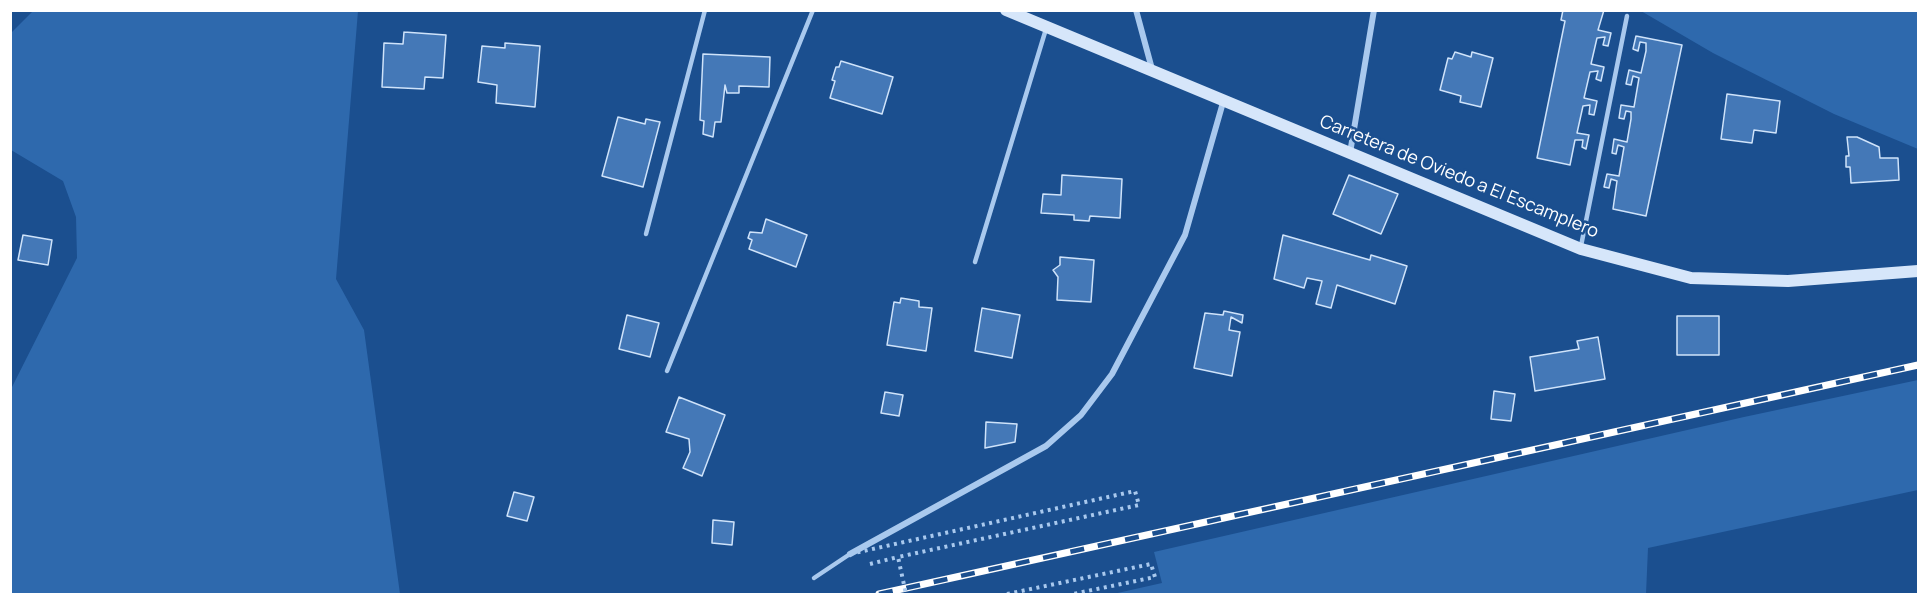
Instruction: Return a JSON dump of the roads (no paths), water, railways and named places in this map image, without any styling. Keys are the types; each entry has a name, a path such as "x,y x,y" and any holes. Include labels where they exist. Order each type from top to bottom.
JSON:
{"street":[{"name":"Carretera de Oviedo a El Escamplero","path":"1006,10 1581,249 1692,278 1788,281 1918,270"},
{"path":"1136,10 1152,69"},
{"path":"1350,153 1374,10"},
{"path":"850,554 1046,446 1081,415 1112,374 1185,236 1224,99"}],"lane":[{"path":"646,234 705,10"},
{"path":"667,371 813,10"},
{"path":"1581,249 1627,16"},
{"path":"975,262 1047,27"},
{"path":"814,578 850,554"}],"railway":[{"path":"879,594 1918,365"}]}
